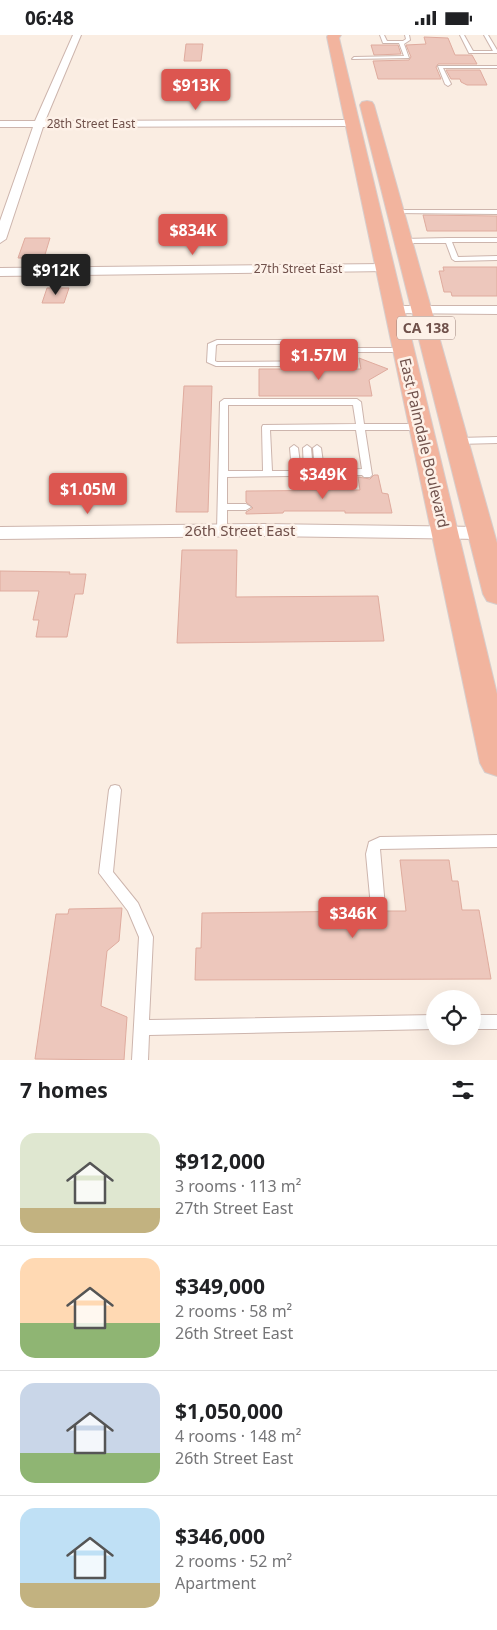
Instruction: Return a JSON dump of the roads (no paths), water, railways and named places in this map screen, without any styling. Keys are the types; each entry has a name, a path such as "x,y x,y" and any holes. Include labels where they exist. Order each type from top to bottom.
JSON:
{"highway":[{"name":"East Palmdale Boulevard","path":"497,594 485,533 347,41 334,37 420,427 497,763"}],"street":[{"path":"0,239 39,124 77,35"},
{"name":"28th Street East","path":"0,124 353,123"},
{"name":"27th Street East","path":"0,271 385,269"},
{"path":"394,310 497,310"},
{"name":"26th Street East","path":"0,533 222,530 485,533"}],"lane":[{"path":"382,35 385,42 403,42 408,40 407,35"},
{"path":"462,35 471,52 496,52 486,35"},
{"path":"347,41 407,57 401,44 403,42"},
{"path":"485,52 495,67 497,75"},
{"path":"448,84 440,67 495,67"},
{"path":"396,212 497,212"},
{"path":"448,240 455,259 497,258"},
{"path":"403,241 497,240"},
{"path":"217,342 343,342 348,350 349,362 346,364 216,365 211,362 212,344 217,342"},
{"path":"348,350 403,350"},
{"path":"222,530 224,402 357,402 367,474 223,475"},
{"path":"268,474 266,427 292,431 360,427 420,427"},
{"path":"458,441 497,440"},
{"path":"294,448 297,473"},
{"path":"307,448 309,473"},
{"path":"317,448 320,473"},
{"path":"222,507 246,507"},
{"path":"115,790 106,873 133,907 146,937 140,1060"},
{"path":"378,907 373,854 374,845 380,843 497,841"},
{"path":"142,1028 426,1022"},
{"path":"481,1022 497,1022"}]}
